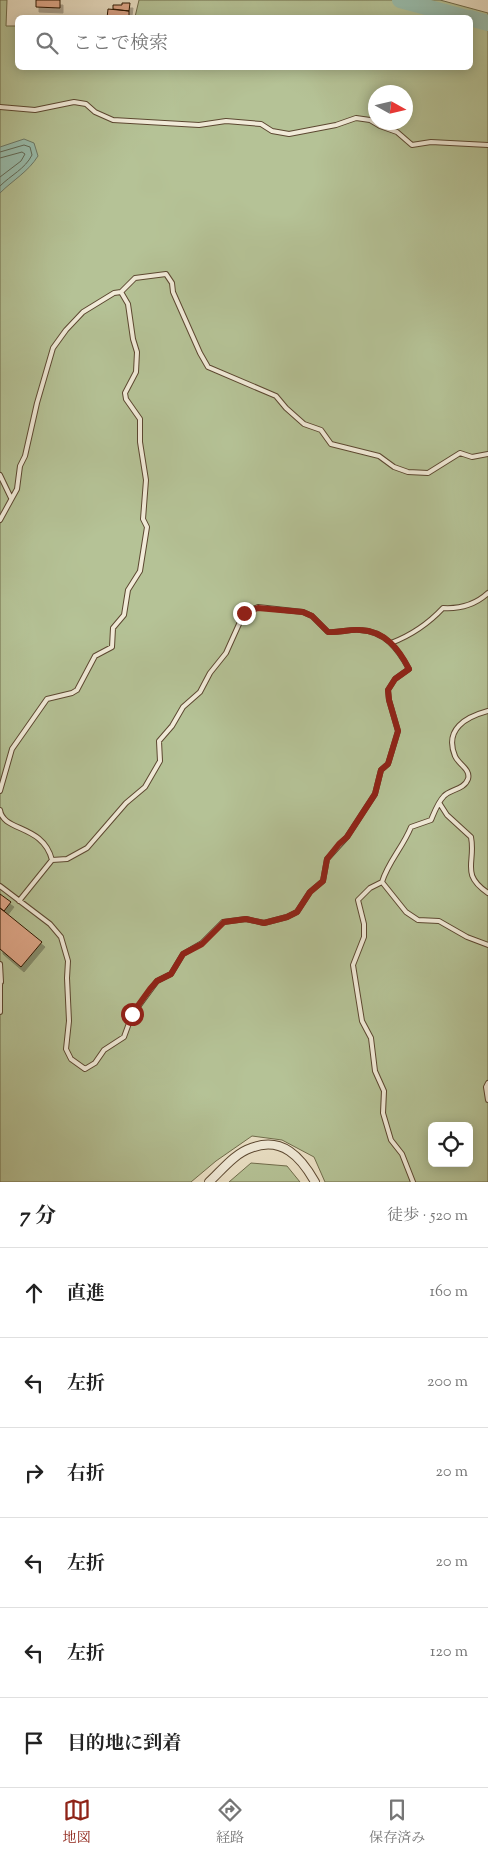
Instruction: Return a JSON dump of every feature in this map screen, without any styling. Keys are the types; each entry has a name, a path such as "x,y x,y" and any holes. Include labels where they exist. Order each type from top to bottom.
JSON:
{"street":[{"path":"209,1182 234,1159 250,1148 268,1145 284,1147 298,1156 315,1182"}],"lane":[{"path":"0,107 35,110 74,102 86,104 95,112 113,120 199,125 226,121 244,122 261,124 272,131 289,134 302,133 356,118 370,120 380,126 398,132 412,145 431,142 488,146"},
{"path":"0,520 17,489 20,466 25,456 36,403 53,348 66,330 84,312 114,293 121,292 135,278 166,274 172,283 173,292 192,336 208,367 276,396 304,424 321,430 331,444 380,456 394,467 408,472 428,473 460,453 472,456 488,454"},
{"path":"0,791 12,749 47,699 77,690 95,656 112,647 113,628 124,615 128,590 140,571 147,527 143,519 146,480 140,442 140,419 126,399 125,393 136,372 137,352 133,340 128,304 121,292"},
{"path":"0,475 11,498"},
{"path":"391,643 410,635 431,621 443,608 457,609 474,604 488,594"},
{"path":"0,886 50,924 61,937 68,960 66,978 69,996 66,1049 70,1059 85,1069 95,1063 104,1050 124,1037 132,1014 157,981 171,974 183,954 202,944 224,922 246,919 264,923 287,917 297,912 310,892 323,881 327,859 347,837 375,794 381,770 388,764 398,731 388,690 395,679 409,669 400,652 384,637 361,630 328,632 312,616 303,612 258,608 244,613 226,653 210,673 200,692 183,707 178,718 158,741 160,761 145,787 126,803 87,848 67,859 52,860 19,900"},
{"path":"413,1182 402,1154 392,1140 384,1113 384,1091 375,1071 371,1038 362,1021 353,965 364,937 364,924 358,900 370,888 382,882 392,860 399,852 412,827 431,820 444,795 463,786 468,778 468,771 455,756 454,735 458,726 464,720 488,711"},
{"path":"440,804 447,815 471,837 471,876 477,886 488,893"},
{"path":"0,810 1,817 6,822 31,832 46,844 52,860"},
{"path":"382,882 406,912 418,920 439,921 467,937 488,945"},
{"path":"0,964 0,1012"},
{"path":"488,1083 486,1087 488,1100"}],"shaded area":[{"path":"0,0 7,0 6,26 15,26 15,70 473,70 473,15 135,15 139,0 440,0 488,13 488,1182 325,1182 314,1157 282,1140 252,1136 216,1161 191,1182 0,1182"},
{"path":"251,1163 287,1166 300,1182 229,1182"}],"water":[{"path":"24,139 34,143 38,156 25,171 0,193 0,147"}],"building":[{"path":"36,0 60,0 60,8 36,7"},
{"path":"122,3 130,3 129,11 113,9 113,5 122,5"},
{"path":"108,9 129,11 129,15 107,15"},
{"path":"0,894 11,902 4,911 0,908"},
{"path":"0,908 42,942 21,967 0,949"}],"waterway":[{"path":"400,0 456,15"},
{"path":"473,19 488,23"}],"route":[{"path":"132,1014 142,998 157,981 171,974 183,954 202,944 224,922 246,919 264,923 287,917 297,912 310,892 323,881 327,859 347,837 375,794 381,770 388,764 396,740 398,731 394,721 388,690 395,679 409,669 400,652 384,637 361,630 337,633 328,632 312,616 303,612 258,608 244,613"}]}
